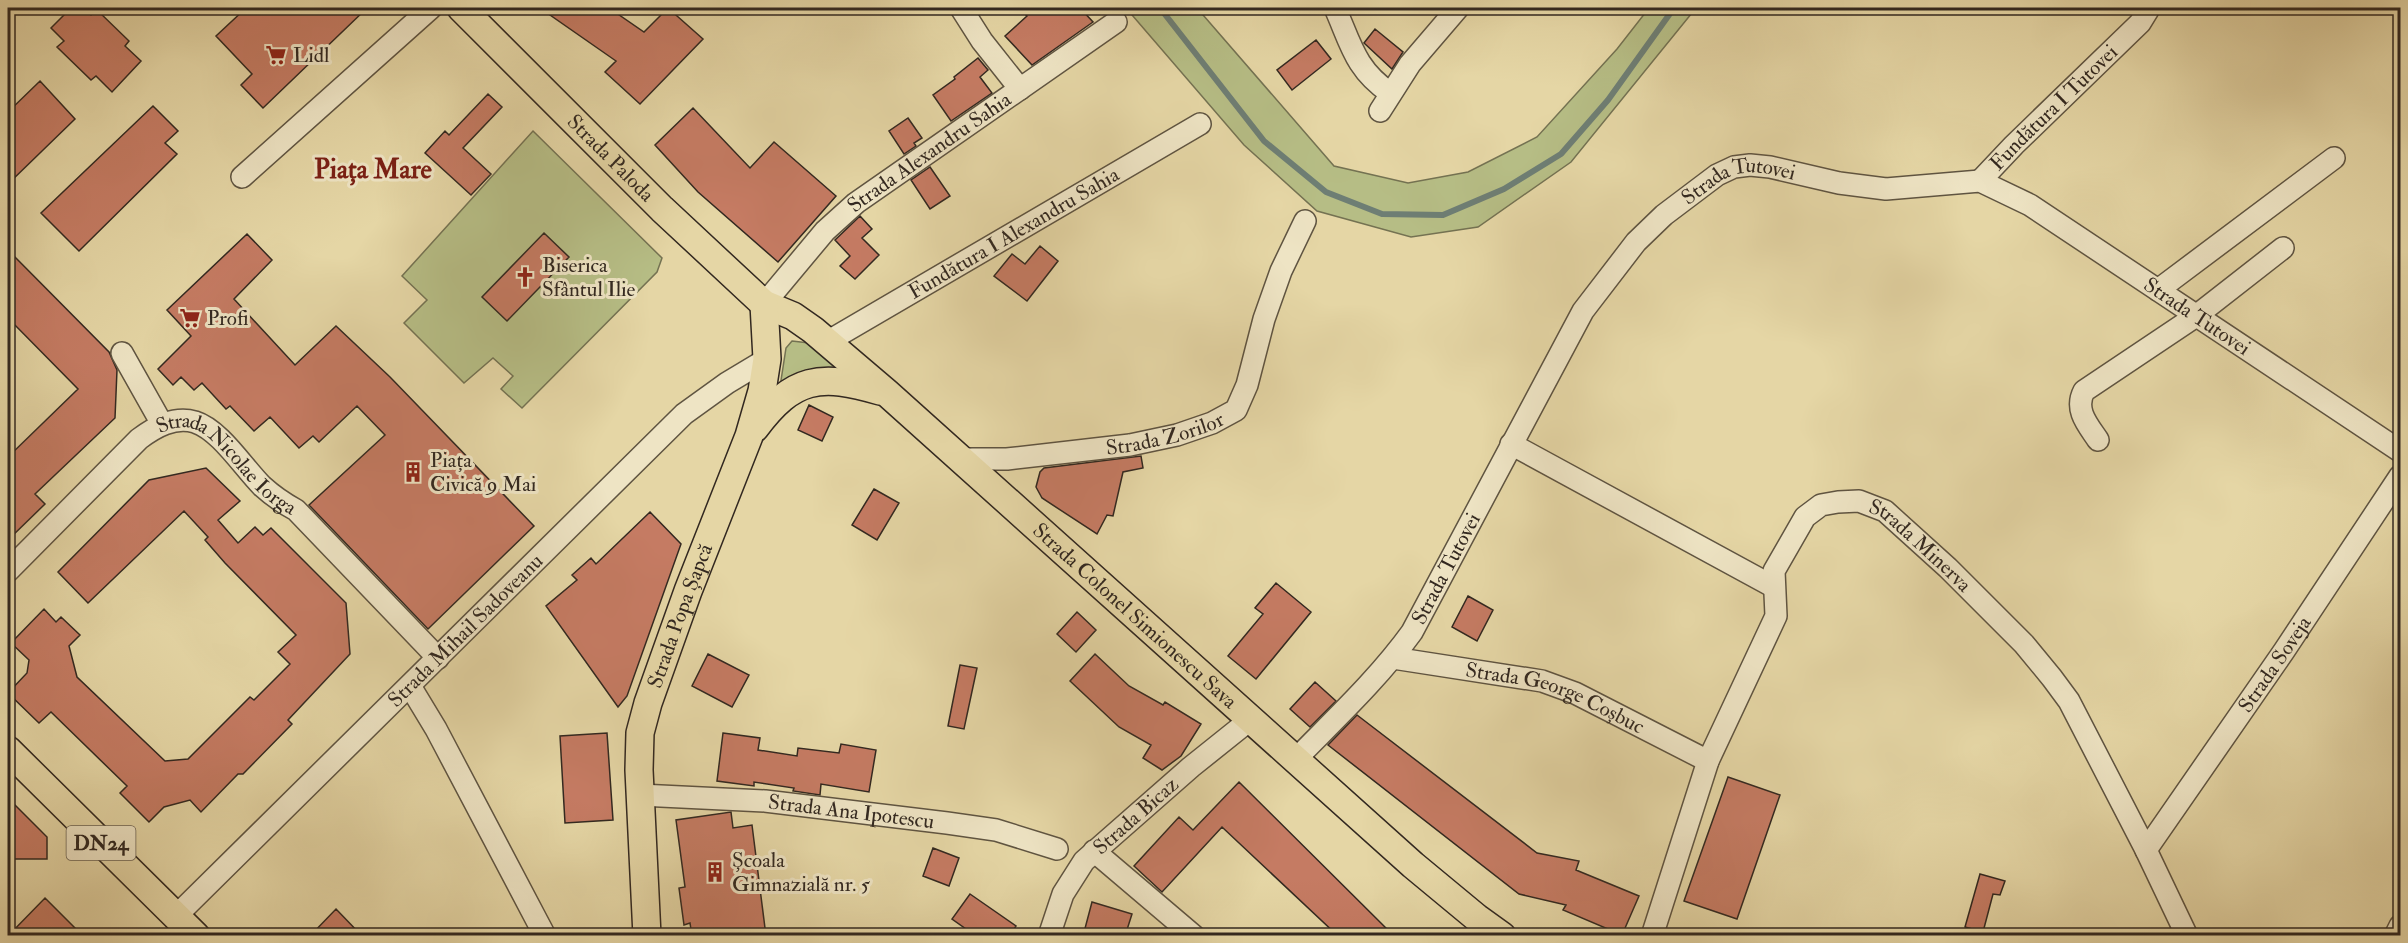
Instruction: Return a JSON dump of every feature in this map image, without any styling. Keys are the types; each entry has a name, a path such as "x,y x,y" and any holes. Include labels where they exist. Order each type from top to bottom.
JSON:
{"main road":[{"name":"Strada Paloda","path":"461,8 662,209 764,304"},
{"name":"Strada Colonel Simionescu Sava","path":"764,304 793,316 887,393 1413,865 1502,936"},
{"name":"Strada Popa Șapcă","path":"647,936 640,795 640,733 648,703 688,591 749,436 762,391 766,359 764,304"},
{"path":"749,436 771,406 788,392 814,381 835,380 887,393"},
{"name":"DN24","path":"8,750 196,936"}],"street":[{"path":"242,177 431,8"},
{"path":"961,8 982,41 1020,89"},
{"path":"1335,8 1357,61 1376,84 1385,102 1410,64 1458,8"},
{"name":"Fundătura I Tutovei","path":"1980,181 2140,23 2148,10 2146,8"},
{"name":"Strada Alexandru Sahia","path":"764,304 786,281 825,231 856,203 1116,22"},
{"name":"Fundătura I Alexandru Sahia","path":"827,342 1200,124"},
{"path":"2158,290 2334,158"},
{"name":"Strada Tutovei","path":"1296,759 1393,658 1412,632 1583,311 1609,274 1636,242 1664,215 1717,175 1734,167 1770,166 1839,183 1886,189 1980,181 2030,205 2400,452"},
{"name":"Strada Zorilor","path":"961,459 1006,459 1130,444 1176,435 1212,423 1236,410 1247,385 1264,319 1281,271 1305,222"},
{"path":"2098,440 2080,412 2084,391 2196,316 2283,248"},
{"path":"122,353 162,424"},
{"name":"Strada Mihail Sadoveanu","path":"175,916 684,414 720,387 766,359"},
{"name":"Strada Nicolae Iorga","path":"8,571 114,462 139,440 162,424 194,422 211,430 261,485 278,501 296,510 438,658"},
{"path":"1511,444 1774,587"},
{"name":"Strada Soveja","path":"2146,850 2284,651 2400,476"},
{"name":"Strada Minerva","path":"1652,936 1708,761 1776,616 1774,571 1805,517 1821,505 1858,501 1884,512 1948,568 2024,645 2052,678 2069,702 2146,850 2187,936"},
{"name":"Strada George Coșbuc","path":"1393,658 1542,681 1575,693 1708,761"},
{"path":"410,686 436,729 545,936"},
{"name":"Strada Bicaz","path":"1049,936 1063,894 1084,861 1191,767 1251,720"},
{"name":"Strada Ana Ipotescu","path":"640,795 765,801 948,823 996,830 1057,849"},
{"path":"1094,851 1194,936"},
{"path":"2395,936 2400,926"}],"green space":[{"path":"1126,8 1197,8 1334,166 1408,183 1468,172 1537,137 1617,49 1649,8 1696,8 1571,162 1478,227 1411,237 1317,211 1244,145"},
{"path":"533,131 662,258 657,272 522,408 501,389 513,376 493,358 464,383 404,323 427,300 402,276"},
{"path":"792,341 809,343 840,369 780,387 786,348"}],"building":[{"path":"71,8 83,8 91,15 96,9 129,41 125,46 141,61 112,92 96,76 91,80 57,47 64,41 51,28"},
{"name":"Lidl","path":"246,8 367,8 263,108 241,85 252,74 216,36"},
{"path":"540,8 609,8 644,32 668,8 703,39 640,104 605,72 616,61"},
{"path":"1019,8 1080,8 1093,22 1032,65 1005,36 1027,16"},
{"path":"1375,29 1403,52 1392,69 1364,43"},
{"path":"1316,40 1331,59 1292,90 1277,70"},
{"path":"978,58 988,70 980,77 992,93 951,121 933,95"},
{"path":"40,81 75,119 8,184 8,112"},
{"path":"488,94 502,107 463,148 491,174 471,195 425,153 445,131 449,135"},
{"path":"153,106 178,131 165,143 177,154 79,251 41,213"},
{"path":"693,108 750,168 774,142 836,196 778,262 698,192 655,145"},
{"path":"908,118 922,138 914,143 916,146 904,154 889,131"},
{"path":"930,167 950,196 930,209 911,180"},
{"path":"860,216 872,229 862,238 879,255 855,279 840,266 850,256 835,240"},
{"name":"Biserica Sfântul Ilie","path":"544,233 569,257 507,321 482,297"},
{"path":"247,234 272,260 234,299 295,365 336,326 390,377 534,526 428,629 309,505 385,435 357,406 319,442 313,436 299,448 270,417 254,431 230,406 226,409 202,383 194,390 181,377 173,385 158,369 191,336 167,310"},
{"path":"1040,246 1058,261 1027,301 994,276 1012,254 1025,264"},
{"path":"8,250 109,352 117,370 115,418 35,494 45,504 8,540 8,457 78,389 8,318"},
{"path":"809,405 833,417 822,441 798,430"},
{"path":"1141,456 1143,468 1123,472 1113,516 1107,515 1097,534 1042,498 1036,487 1040,472 1044,468"},
{"path":"206,468 240,501 218,520 238,543 255,527 263,535 271,528 346,603 350,654 288,720 292,724 243,774 238,774 201,812 190,800 164,807 149,822 120,793 127,786 51,712 39,723 8,693 27,673 29,660 11,643 44,609 56,622 61,617 80,635 69,646 77,677 165,761 188,759 250,697 254,700 290,664 278,652 296,635 225,563 205,540 208,537 184,511 88,603 58,572 149,480"},
{"path":"874,489 899,503 877,540 852,525"},
{"path":"650,512 681,544 627,696 618,707 546,606 577,580 572,575 591,558 596,564"},
{"path":"1276,583 1311,612 1256,679 1228,656 1263,614 1255,608"},
{"path":"1468,596 1493,610 1477,641 1452,627"},
{"path":"1077,612 1096,630 1076,652 1057,634"},
{"path":"708,654 749,675 732,707 692,686"},
{"path":"1095,654 1129,686 1163,705 1165,702 1201,724 1181,756 1162,770 1143,758 1151,745 1119,727 1070,681"},
{"path":"960,665 977,668 964,729 948,726"},
{"path":"1315,682 1336,701 1310,727 1290,709"},
{"path":"1357,715 1537,853 1579,861 1576,870 1639,896 1622,935 1563,910 1566,905 1519,894 1328,745"},
{"path":"607,733 613,820 565,823 560,736"},
{"path":"723,733 760,738 758,750 797,756 798,748 839,753 841,744 876,750 869,792 821,784 820,795 793,791 794,788 754,782 754,786 717,781"},
{"path":"1728,777 1780,795 1737,919 1684,901"},
{"path":"1239,782 1394,936 1338,936 1222,827 1162,892 1134,866 1179,817 1193,830"},
{"path":"8,798 47,837 47,859 8,859"},
{"name":"Școala Gimnazială nr. 5","path":"731,812 733,828 752,825 766,936 692,936 690,923 684,925 679,888 685,887 676,820"},
{"path":"933,848 959,858 949,886 923,876"},
{"path":"1980,874 2005,881 2000,895 1993,894 1983,932 1965,927"},
{"path":"970,894 1016,926 1010,936 976,936 952,919"},
{"path":"45,898 83,936 8,936"},
{"path":"1092,902 1132,914 1125,936 1083,936"},
{"path":"336,909 362,936 310,936"}],"waterway":[{"path":"1160,8 1264,141 1326,192 1382,214 1443,215 1504,189 1561,154 1608,100 1674,8"}],"place":[{"name":"Lidl","path":"276,55"},
{"name":"Biserica Sfântul Ilie","path":"525,277"},
{"name":"Profi","path":"190,318"},
{"name":"Piața Civică 9 Mai","path":"413,472"},
{"name":"Școala Gimnazială nr. 5","path":"715,872"}],"district":[{"name":"Piața Mare","path":"373,169"}]}
